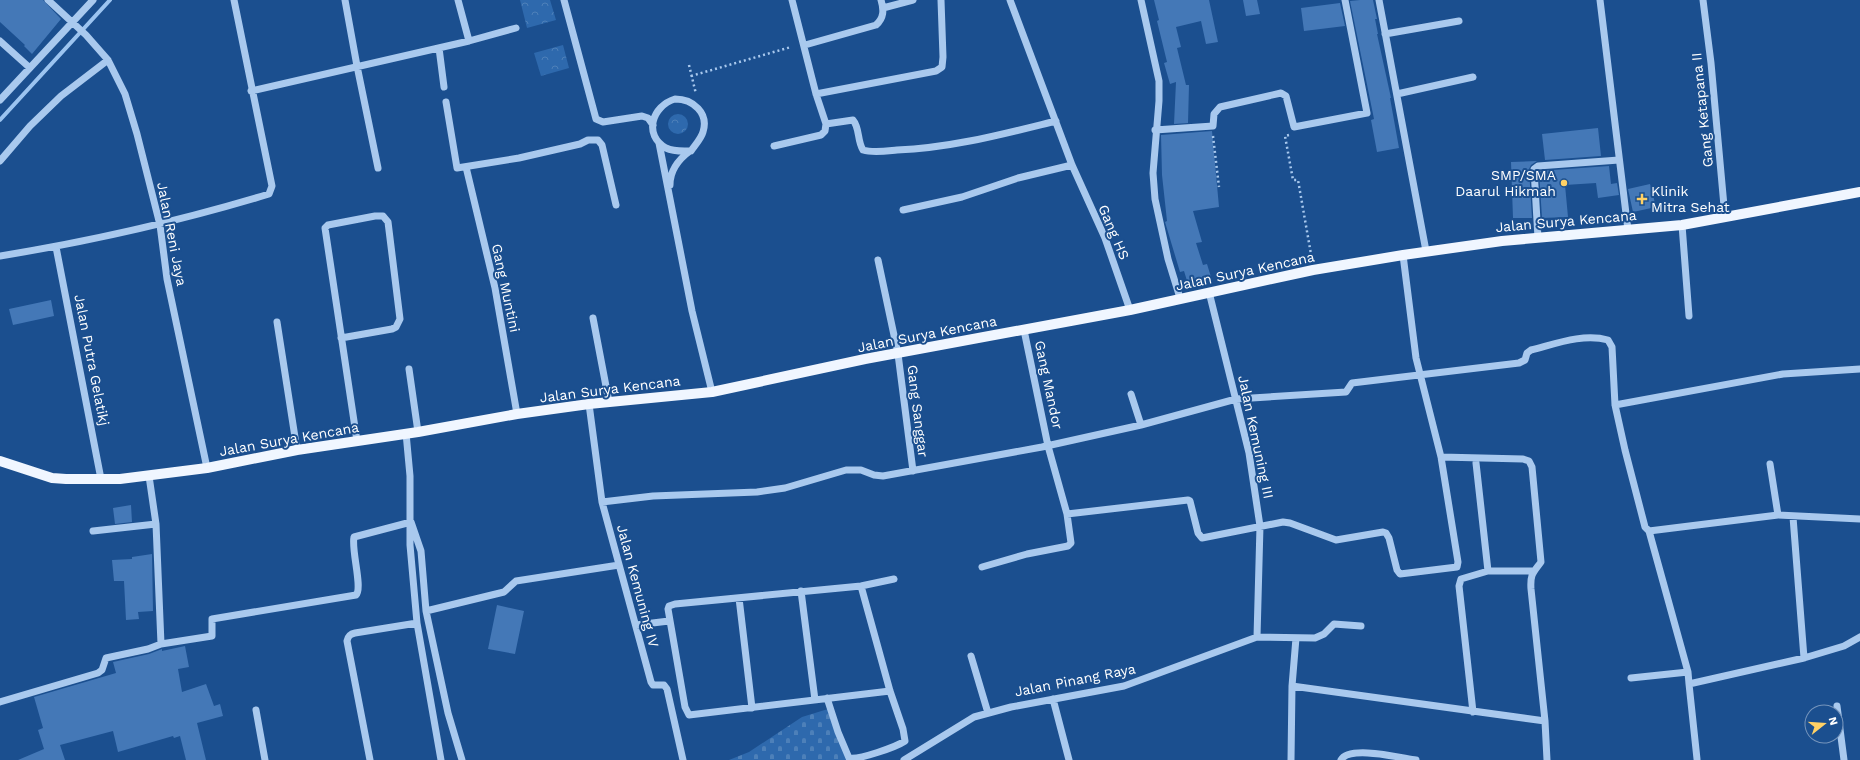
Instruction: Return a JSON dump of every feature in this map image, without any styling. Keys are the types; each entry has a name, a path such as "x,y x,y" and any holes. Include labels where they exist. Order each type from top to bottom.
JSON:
{"main road":[{"name":"Jalan Surya Kencana","path":"0,461 52,478 101,479 149,476 207,468 296,450 406,434 517,414 588,404 712,392 898,354 1130,310 1313,270 1426,251 1495,242 1682,225 1860,192"}],"street":[{"name":"Jalan Reni Jaya","path":"48,0 86,35 108,60 125,94 138,134 160,225 167,279 207,468"},
{"path":"0,100 93,0"},
{"path":"0,256 56,247 160,225 269,194 272,191 234,0"},
{"path":"345,0 356,66 378,168"},
{"path":"458,0 469,41"},
{"path":"564,0 596,119 601,122 642,116 648,118 652,124 653,132 660,143 692,311 712,392"},
{"path":"774,146 821,134 825,131 826,124 816,94 805,46 792,0"},
{"path":"805,46 876,25 882,20 883,8 881,0"},
{"path":"883,8 914,0"},
{"path":"816,94 936,72 942,67 943,57 941,0"},
{"name":"Gang HS","path":"1010,0 1072,165 1105,238 1130,310"},
{"path":"1142,0 1159,81 1159,101 1152,173 1156,206 1168,259 1180,298"},
{"path":"1155,130 1213,126 1214,114 1220,107 1282,93 1286,96 1294,127 1367,114 1345,0"},
{"path":"1379,0 1426,251"},
{"path":"1600,0 1628,230"},
{"name":"Gang Ketapana II","path":"1703,0 1711,63 1725,217"},
{"path":"1385,34 1459,21"},
{"path":"251,91 469,41 516,28"},
{"path":"0,40 30,68"},
{"path":"439,48 444,87"},
{"path":"0,161 30,126 61,96 108,60"},
{"path":"1397,94 1473,77"},
{"path":"652,124 657,111 668,101 682,99 696,105 700,111 704,125 700,139 680,160 672,173 670,182 671,198"},
{"path":"446,102 456,168 526,157 580,144 588,140 598,140 602,145 616,205"},
{"path":"826,124 853,120 855,123 859,145 863,150 867,151 914,150 952,145 1056,121"},
{"path":"660,143 674,151 690,151"},
{"path":"1538,238 1534,169 1538,166 1620,160"},
{"path":"903,210 962,198 1018,178 1072,165"},
{"name":"Gang Muntini","path":"466,167 495,288 517,414"},
{"path":"341,338 392,329 396,327 400,319 388,222 383,216 375,216 328,225 325,228 341,338 357,441"},
{"path":"1682,225 1689,316"},
{"name":"Jalan Putra Gelatikj","path":"56,247 101,479"},
{"path":"1067,514 1188,500 1190,501 1198,533 1202,538 1283,522 1290,523 1336,540 1386,533 1389,538 1397,570 1400,574 1454,568 1458,566 1441,457 1420,375 1413,340 1403,255"},
{"name":"Gang Sanggar","path":"878,260 898,354 913,471"},
{"name":"Jalan Kemuning III","path":"1209,292 1249,453 1260,526 1257,637"},
{"path":"593,318 609,402"},
{"path":"277,322 296,450"},
{"name":"Gang Mandor","path":"982,567 1027,554 1070,546 1071,543 1067,514 1048,446 1024,330"},
{"path":"602,502 652,496 757,492 786,488 846,470 861,470 874,475 883,476 1048,446 1141,425 1236,399 1346,392 1352,383 1519,363 1525,360 1527,353 1531,350 1581,338 1601,338 1608,340 1612,348 1615,405 1625,450 1645,527 1649,530 1688,672 1697,759"},
{"path":"1615,405 1783,374 1860,368"},
{"path":"409,369 418,432"},
{"path":"1131,394 1141,425"},
{"name":"Jalan Kemuning IV","path":"588,404 602,502 650,682 653,685 664,685 667,689 683,760"},
{"path":"406,434 410,476 410,545 417,623 441,760"},
{"path":"1441,457 1523,459 1529,461 1532,467 1541,562 1533,571 1530,578 1545,721 1547,760"},
{"path":"1476,463 1488,571"},
{"path":"1770,464 1778,515"},
{"path":"149,476 156,524 161,644"},
{"path":"1649,530 1778,515 1793,517 1860,519"},
{"path":"1793,517 1804,658"},
{"path":"411,522 421,551 426,611 448,713 462,760"},
{"path":"0,702 98,673 102,670 106,658 148,649 161,644 212,636 212,619 356,595 359,590 355,565 354,537 411,522"},
{"path":"93,531 156,524"},
{"path":"426,611 504,592 516,581 619,565"},
{"path":"1473,712 1460,582 1463,577 1488,571 1533,571"},
{"path":"890,691 696,715 687,713 668,609 670,605 861,586 894,579"},
{"path":"828,698 848,756 854,760 905,741 903,729 890,691 861,586"},
{"path":"801,591 816,700"},
{"path":"739,598 752,708"},
{"path":"636,625 669,621"},
{"path":"370,760 347,641 348,638 350,635 355,633 417,623"},
{"path":"1257,637 1320,637 1334,624 1361,626"},
{"name":"Jalan Pinang Raya","path":"904,760 974,717 1010,707 1124,686 1257,637"},
{"path":"1689,684 1804,658 1844,646 1860,637"},
{"path":"1291,760 1292,686 1296,638"},
{"path":"971,656 988,713"},
{"path":"1631,678 1688,672"},
{"path":"1292,686 1545,721"},
{"path":"1053,699 1069,760"},
{"path":"256,710 265,760"},
{"path":"1842,744 1844,760"},
{"path":"1341,760 1344,755 1352,752 1370,753 1416,760"}],"path":[{"path":"691,76 791,47"},
{"path":"689,65 696,96 696,105"},
{"path":"1213,126 1219,187"},
{"path":"1294,127 1296,133 1285,136 1294,180 1298,180 1313,270"}],"green space":[{"path":"520,0 550,0 556,20 527,28"},
{"path":"563,45 569,68 541,76 534,53"},
{"path":"678,114 685,117 688,124 685,131 678,134 671,131 668,124 671,117"},
{"path":"828,709 847,760 729,760 749,752 802,717"}],"building":[{"path":"0,0 43,0 61,19 32,54 24,46 25,45 0,22"},
{"path":"1154,0 1209,0 1218,42 1206,44 1201,21 1176,27 1181,47 1177,48 1186,85 1189,85 1188,123 1174,124 1176,82 1170,84 1164,63 1167,62 1157,21 1159,20"},
{"path":"1243,0 1257,0 1260,14 1246,16"},
{"path":"1373,0 1377,19 1375,19 1377,34 1391,98 1399,148 1377,152 1371,120 1374,119 1350,1"},
{"path":"1340,3 1345,26 1304,31 1301,8"},
{"path":"1598,128 1601,156 1545,160 1542,134"},
{"path":"1212,131 1219,207 1193,211 1202,242 1196,243 1203,265 1207,264 1211,277 1188,284 1184,271 1180,272 1165,222 1167,221 1162,175 1161,135"},
{"path":"1537,161 1531,165 1529,169 1532,218 1513,218 1511,162"},
{"path":"1609,166 1611,184 1617,183 1619,195 1598,198 1596,183 1565,185 1568,217 1542,218 1539,171"},
{"name":"Klinik Mitra Sehat","path":"1650,184 1656,207 1633,212 1628,189"},
{"path":"51,300 54,316 13,325 9,309"},
{"path":"131,505 132,522 115,524 113,508"},
{"path":"152,554 153,611 138,612 139,619 126,620 124,581 114,581 112,560 132,559 132,557"},
{"path":"497,605 524,611 515,654 488,649"},
{"path":"185,646 189,667 178,669 182,692 206,684 214,706 220,704 223,716 197,723 206,760 186,760 180,736 174,738 173,736 118,752 113,731 60,745 65,760 18,760 44,749 38,730 43,728 34,697 116,673 113,662 149,654 162,649 162,651"}],"waterway":[{"path":"0,120 110,0"}],"place":[{"name":"SMP/SMA Daarul Hikmah","path":"1564,183"},
{"name":"Klinik Mitra Sehat","path":"1642,199"}]}
